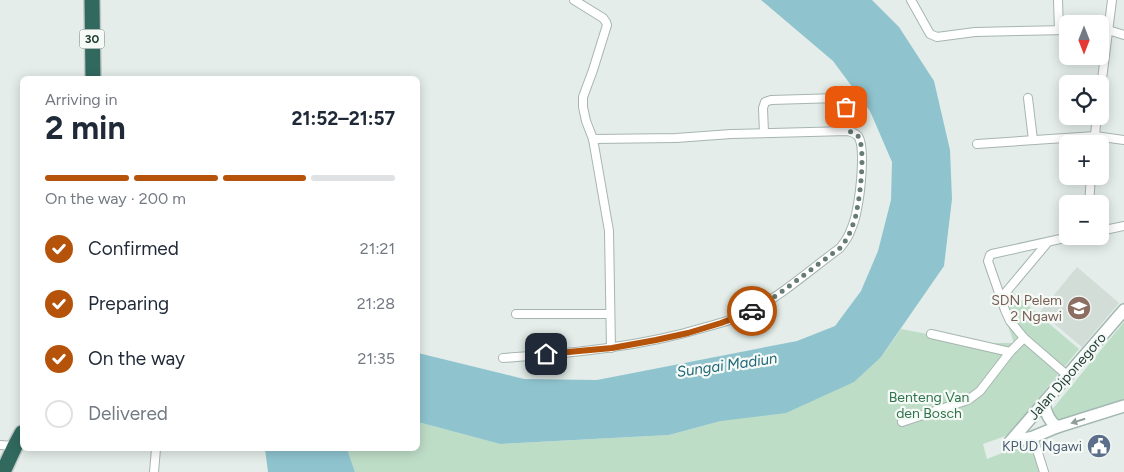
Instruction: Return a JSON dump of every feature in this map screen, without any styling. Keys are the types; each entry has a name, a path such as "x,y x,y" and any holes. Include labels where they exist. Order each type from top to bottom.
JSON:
{"highway":[{"name":"30","path":"92,0 93,76"},
{"path":"3,472 12,441"}],"street":[{"path":"574,0 603,18 607,26 583,96 583,107 593,139 609,231 612,348"},
{"path":"911,0 930,34 937,37 975,32 1058,30 1058,0"},
{"path":"1108,15 1112,0"},
{"path":"1109,31 1124,35"},
{"path":"764,133 763,108 765,102 771,100 828,98 838,98 845,103 848,131"},
{"path":"1028,98 1033,140"},
{"path":"503,358 612,348 688,333 747,313 780,293 840,248 850,231 857,209 862,151 858,136 848,131 731,134 676,138 593,139"},
{"path":"977,144 1059,140"},
{"path":"1109,140 1124,140"},
{"path":"1109,229 1124,226"},
{"path":"1059,239 990,255 988,263 1010,321 1024,338 1068,376"},
{"path":"1001,298 1048,242"},
{"name":"Jalan Diponegoro","path":"1033,437 1010,442 1124,310"},
{"path":"516,314 610,314"},
{"path":"931,334 1010,352"},
{"path":"902,422 968,400 980,392 1010,352 1024,338"},
{"path":"1044,404 1052,424 1057,427"},
{"path":"1044,472 1033,437 1057,427 1124,406"},
{"path":"154,472 156,451"}],"shaded area":[{"name":"SDN Pelem 2 Ngawi","path":"1077,267 1119,303 1082,347 1040,312"}],"green space":[{"name":"Benteng Van den Bosch","path":"1010,290 1079,349 1008,435 983,444 987,459 1032,441 1039,472 355,472 348,451 420,451 420,423 500,444 669,435 721,421 881,357 901,329 975,343 1014,343 1000,303"},
{"path":"1124,322 1124,399 1057,421 1050,412"}],"water":[{"name":"Sungai Madiun","path":"761,0 872,0 899,27 934,81 950,150 952,199 944,266 881,357 854,382 786,413 721,421 669,435 500,444 420,423 420,353 524,379 597,380 797,341 835,326 861,291 878,251 891,200 892,162 870,111 833,61"},
{"path":"265,451 348,451 355,472 268,472"}],"way so far":[{"path":"752,311 780,293 840,248 850,231 857,209 862,151 858,136 848,131 846,107"}],"place":[{"name":"SDN Pelem 2 Ngawi","path":"1079,308"},
{"name":"KPUD Ngawi","path":"1099,446"}],"route":[{"path":"546,354 612,348 656,340 688,333 752,311"}]}
